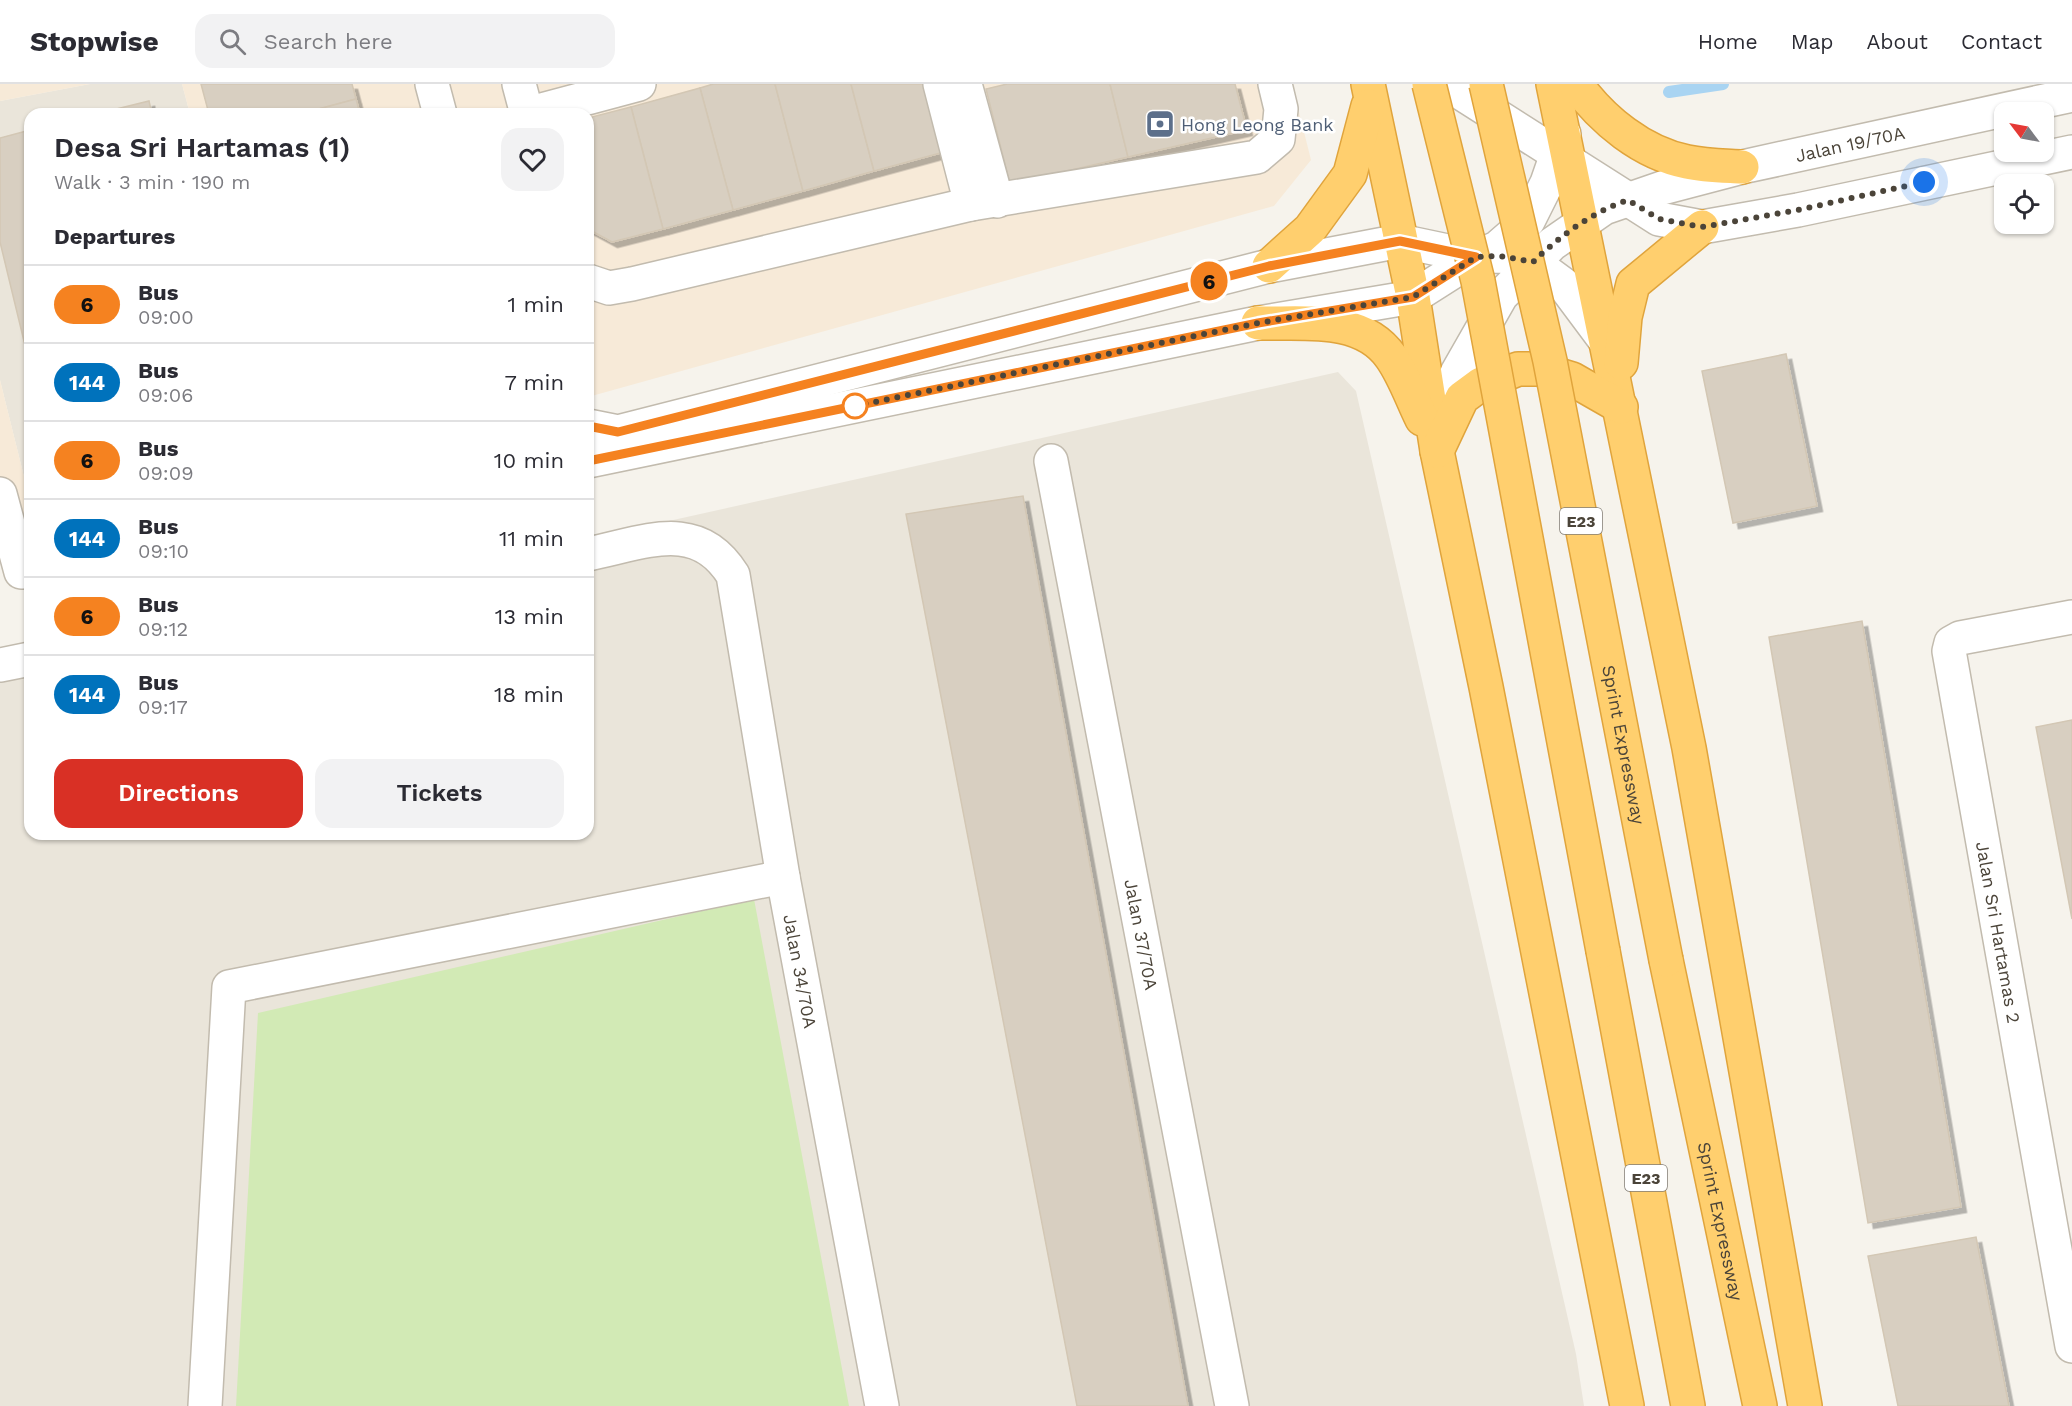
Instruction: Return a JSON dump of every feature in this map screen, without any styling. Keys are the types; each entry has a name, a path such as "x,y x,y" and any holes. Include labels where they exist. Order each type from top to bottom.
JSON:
{"highway":[{"name":"E23","path":"1430,84 1478,281 1688,1406"},
{"name":"Sprint Expressway","path":"1486,84 1550,361 1666,960 1760,1406"},
{"path":"1553,84 1563,151 1621,407 1689,748 1805,1406"},
{"path":"1576,84 1622,131 1662,155 1695,163 1743,167"},
{"path":"1369,91 1413,297 1436,442 1627,1406"},
{"path":"1269,266 1310,229 1350,174 1369,91"},
{"path":"1621,407 1625,317 1633,284 1702,227"},
{"path":"1258,323 1335,324 1369,336 1391,356 1436,442"},
{"path":"1436,442 1462,398 1481,384 1518,369 1539,369 1572,380 1621,407"}],"street":[{"path":"432,84 438,108"},
{"path":"519,84 525,108"},
{"path":"549,108 639,84"},
{"path":"940,84 984,202"},
{"path":"966,84 984,202"},
{"path":"594,283 609,288 632,284 984,202 1257,158 1278,139 1281,109 1275,84"},
{"path":"1447,84 1563,151 1628,200 1659,219 1702,227 1798,210 2072,152"},
{"path":"2009,102 2031,84"},
{"name":"Jalan 19/70A","path":"2040,102 2072,95"},
{"name":"Jalan 19/70A","path":"1436,442 1457,372 1501,296 1552,244 1604,208 1743,167 1994,112"},
{"path":"594,460 1258,323 1413,297 1476,257 1497,248 1528,221 1563,151"},
{"path":"594,427 618,432 1269,266 1400,241 1476,257 1500,256 1533,262 1563,284 1607,343"},
{"name":"Jalan 37/70A","path":"1051,461 1232,1406"},
{"path":"0,494 17,573"},
{"name":"Jalan 34/70A","path":"594,553 672,538 708,546 722,558 733,575 783,877 882,1406"},
{"name":"Jalan Sri Hartamas 2","path":"2072,617 1960,638 1951,643 1949,651 2072,1346"},
{"path":"0,665 24,660"},
{"path":"205,1406 229,987 783,877"}],"shaded area":[{"path":"0,84 90,84 0,101"},
{"path":"90,84 182,84 188,108 24,108 24,477 0,380 0,101"},
{"path":"182,84 1292,84 1311,160 1274,206 594,395 594,108 188,108"},
{"path":"1338,372 1356,391 1576,1354 1584,1406 0,1406 0,671 24,665 24,840 594,840 594,538"},
{"path":"0,380 24,477 24,545 0,551"}],"green space":[{"path":"754,899 849,1406 236,1406 258,1013"}],"building":[{"path":"201,84 352,84 356,99 322,108 207,108"},
{"path":"713,84 775,84 803,191 733,210 700,88"},
{"path":"775,84 851,84 874,171 803,191"},
{"path":"851,84 926,84 944,152 874,171"},
{"path":"1007,84 1110,84 1128,157 1010,184 986,89"},
{"path":"1110,84 1235,84 1247,130 1128,157"},
{"path":"700,88 733,210 663,229 631,107"},
{"path":"356,99 358,108 322,108"},
{"path":"149,101 151,108 120,108"},
{"path":"631,107 663,229 612,242 594,232 594,116"},
{"path":"24,132 24,341 0,242 0,138"},
{"path":"1786,354 1817,506 1733,523 1702,371"},
{"path":"1023,496 1188,1406 1077,1406 906,514"},
{"path":"1862,621 1961,1207 1868,1223 1769,637"},
{"path":"2072,720 2072,919 2036,727"},
{"path":"1976,1237 2009,1406 1898,1406 1868,1256"}],"waterway":[{"path":"1669,92 1723,84"}],"bus line":[{"name":"6","path":"594,427 618,432 1269,266 1371,246 1400,241 1476,257 1413,297 1258,323 594,460"}],"place":[{"name":"Hong Leong Bank","path":"1160,124"}],"route":[{"path":"855,406 853,406 1258,323 1413,297 1476,257 1500,256 1533,262 1552,244 1604,208 1628,200 1659,219 1702,227 1798,210 1924,182"}]}
